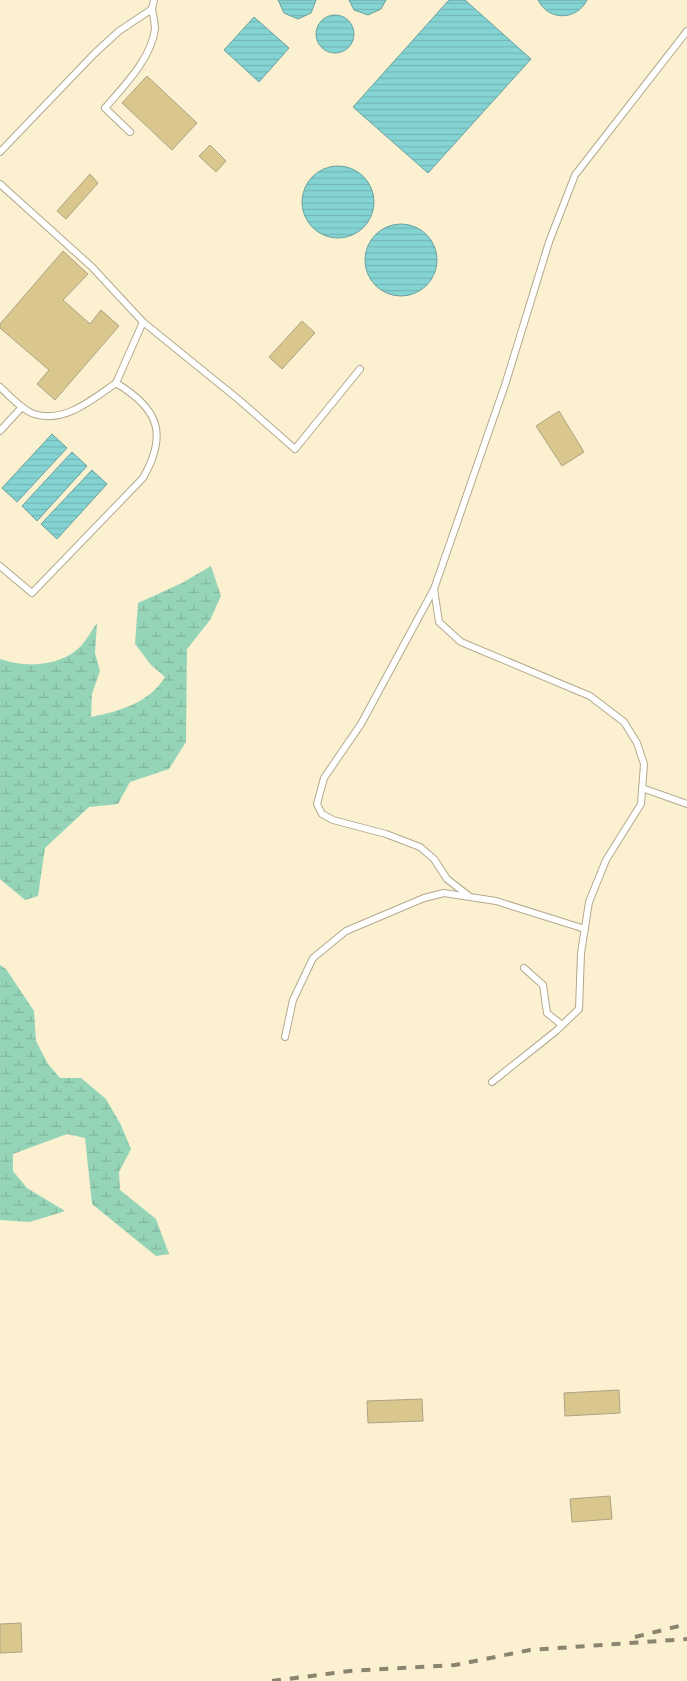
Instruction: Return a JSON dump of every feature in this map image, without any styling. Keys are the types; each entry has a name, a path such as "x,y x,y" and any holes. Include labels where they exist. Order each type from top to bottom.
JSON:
{"lane":[{"path":"130,132 105,108 136,72 145,55 155,28 152,9 154,0"},
{"path":"0,152 118,31 152,9"},
{"path":"469,896 447,880 434,859 420,847 386,834 333,820 322,814 317,804 324,778 361,724 434,589 505,385 549,242 574,175 687,31"},
{"path":"0,184 92,267 143,322 238,399 295,449 360,369"},
{"path":"0,386 22,407 33,414 60,415 76,409 116,383 143,322"},
{"path":"0,566 32,593 143,478 154,458 158,434 150,413 138,396 116,383"},
{"path":"0,431 22,407"},
{"path":"434,589 439,622 461,642 590,696 624,722 637,743 644,764 641,804 606,860 589,902 581,952 579,1009 492,1082"},
{"path":"642,788 687,804"},
{"path":"285,1037 292,1000 313,958 346,932 424,898 444,893 496,901 585,929"},
{"path":"524,968 543,985 548,1013 562,1025"}],"green space":[{"path":"211,566 221,596 210,620 187,649 186,742 169,769 130,782 118,804 89,807 45,848 38,896 25,900 0,879 0,659 21,664 53,662 73,653 81,646 97,623 95,653 100,671 92,694 91,717 123,709 142,700 165,677 151,665 135,644 138,603 182,583"},
{"path":"0,965 6,969 34,1011 36,1041 48,1064 60,1078 81,1078 106,1099 121,1125 131,1149 119,1172 120,1190 156,1219 169,1254 156,1256 92,1204 85,1138 67,1134 13,1154 13,1171 27,1188 65,1211 30,1222 0,1220"}],"water":[{"path":"278,0 316,0 311,13 298,19 284,13"},
{"path":"349,0 386,0 381,9 368,15 354,10"},
{"path":"449,0 465,0 531,59 428,173 353,107"},
{"path":"538,0 587,0 577,12 562,16 548,12"},
{"path":"335,15 348,21 354,34 348,47 335,53 322,47 316,34 322,21"},
{"path":"254,17 289,48 259,82 224,50"},
{"path":"338,166 358,172 368,182 374,202 368,222 358,232 338,238 318,232 308,222 302,202 308,182 318,172"},
{"path":"401,224 421,230 431,240 437,260 431,280 421,290 401,296 381,290 371,280 365,260 371,240 381,230"},
{"path":"52,434 67,448 17,502 2,488"},
{"path":"72,452 87,466 37,521 22,506"},
{"path":"92,470 107,484 57,539 41,524"}],"building":[{"path":"147,76 197,123 172,150 122,103"},
{"path":"210,145 226,161 216,172 199,156"},
{"path":"90,174 98,183 66,219 57,211"},
{"path":"63,251 88,274 63,300 90,324 101,310 119,326 55,400 37,384 49,370 0,328 0,324"},
{"path":"302,321 315,333 282,369 269,357"},
{"path":"559,411 584,452 562,466 536,426"},
{"path":"619,1390 620,1413 565,1416 564,1393"},
{"path":"422,1399 423,1421 368,1423 367,1401"},
{"path":"610,1496 612,1519 572,1522 570,1499"},
{"path":"21,1623 22,1652 0,1653 0,1624"}],"railway":[{"path":"635,1637 687,1624"},
{"path":"272,1681 350,1671 455,1665 530,1650 687,1639"}]}
